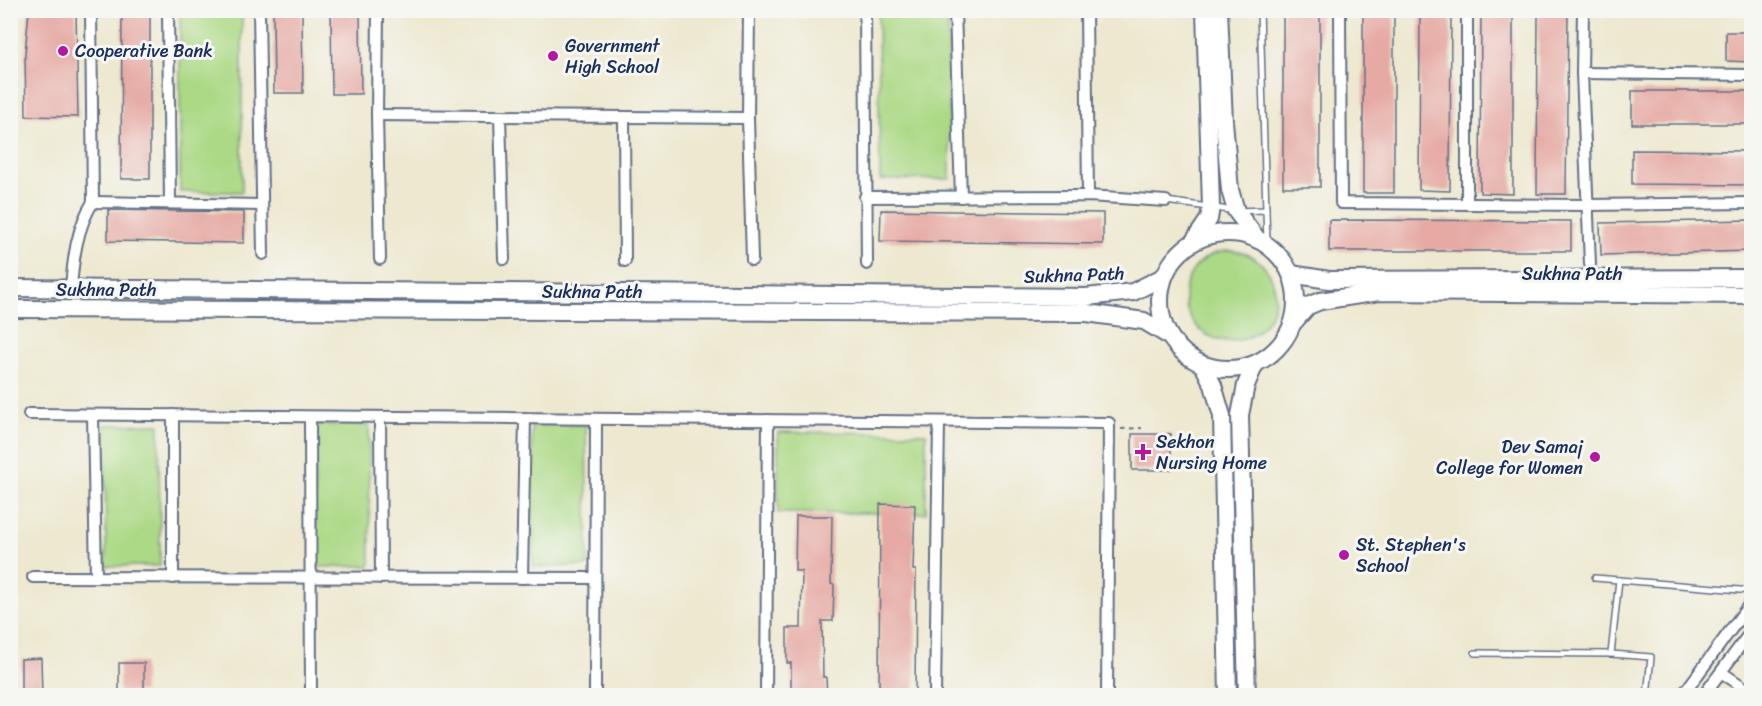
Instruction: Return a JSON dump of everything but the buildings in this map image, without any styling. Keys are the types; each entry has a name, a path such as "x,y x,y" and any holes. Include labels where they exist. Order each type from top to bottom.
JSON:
{"main road":[{"path":"1194,242 1209,219 1211,207 1205,10"},
{"path":"1219,10 1230,190 1236,211 1263,242 1281,258 1291,274 1297,298 1293,322 1288,335 1279,347 1255,364 1229,370 1203,365 1184,353 1169,336 1164,325 1159,301 1164,277 1171,263 1181,251 1209,235 1226,232 1242,234 1263,242"},
{"name":"Sukhna Path","path":"1291,274 1329,280 1752,278"},
{"name":"Sukhna Path","path":"10,288 1086,297 1133,292 1164,277"},
{"name":"Sukhna Path","path":"1293,322 1308,306 1320,301 1379,292 1752,295"},
{"name":"Sukhna Path","path":"10,309 1087,313 1144,321 1169,336"},
{"path":"1247,696 1240,415 1246,385 1255,364"},
{"path":"1203,365 1214,385 1222,416 1228,696"}],"street":[{"path":"71,289 75,250 85,214 93,201 91,10"},
{"path":"168,10 170,203"},
{"path":"259,10 263,254"},
{"path":"378,10 377,115 380,259"},
{"path":"750,10 748,118 752,260"},
{"path":"865,10 867,264"},
{"path":"955,10 961,197"},
{"path":"1086,10 1088,196"},
{"path":"1340,10 1341,203 1588,205 1752,203"},
{"path":"1467,10 1467,203"},
{"path":"1583,10 1582,73 1590,264"},
{"path":"1582,73 1752,75"},
{"path":"377,115 748,118"},
{"path":"500,116 504,258"},
{"path":"624,117 625,261"},
{"path":"865,197 1088,196 1166,201"},
{"path":"93,201 262,205"},
{"path":"29,414 1109,423 1107,696"},
{"path":"93,415 96,578"},
{"path":"173,415 173,578"},
{"path":"310,417 311,696"},
{"path":"380,417 381,578"},
{"path":"522,578 525,418"},
{"path":"595,696 596,419"},
{"path":"766,696 768,420"},
{"path":"935,696 939,422"},
{"path":"33,577 595,578"},
{"path":"1682,696 1752,601"},
{"path":"1703,696 1752,630"},
{"path":"1721,672 1752,693"}],"lane":[{"path":"1260,10 1266,210 1263,242"},
{"path":"1166,201 1236,211 1266,210"},
{"path":"1594,578 1752,591"},
{"path":"1611,654 1619,580"},
{"path":"1475,653 1611,654 1652,657 1647,696"}],"path":[{"path":"1109,429 1142,429"}],"green space":[{"path":"180,11 242,11 242,192 180,192"},
{"path":"878,11 948,11 950,179 880,180"},
{"path":"1230,251 1247,254 1262,264 1272,279 1275,296 1272,313 1262,328 1247,338 1230,341 1213,338 1198,328 1188,313 1185,296 1188,279 1198,264 1213,254"},
{"path":"159,424 160,566 106,566 105,425"},
{"path":"314,425 369,425 370,566 316,567"},
{"path":"532,425 586,425 588,566 533,567"},
{"path":"778,432 926,433 926,513 778,513"}],"place":[{"name":"Cooperative Bank","path":"63,51"},
{"name":"Government High School","path":"553,56"},
{"name":"Sekhon Nursing Home","path":"1143,452"},
{"name":"Dev Samaj College for Women","path":"1595,457"},
{"name":"St. Stephen's School","path":"1344,555"}]}
